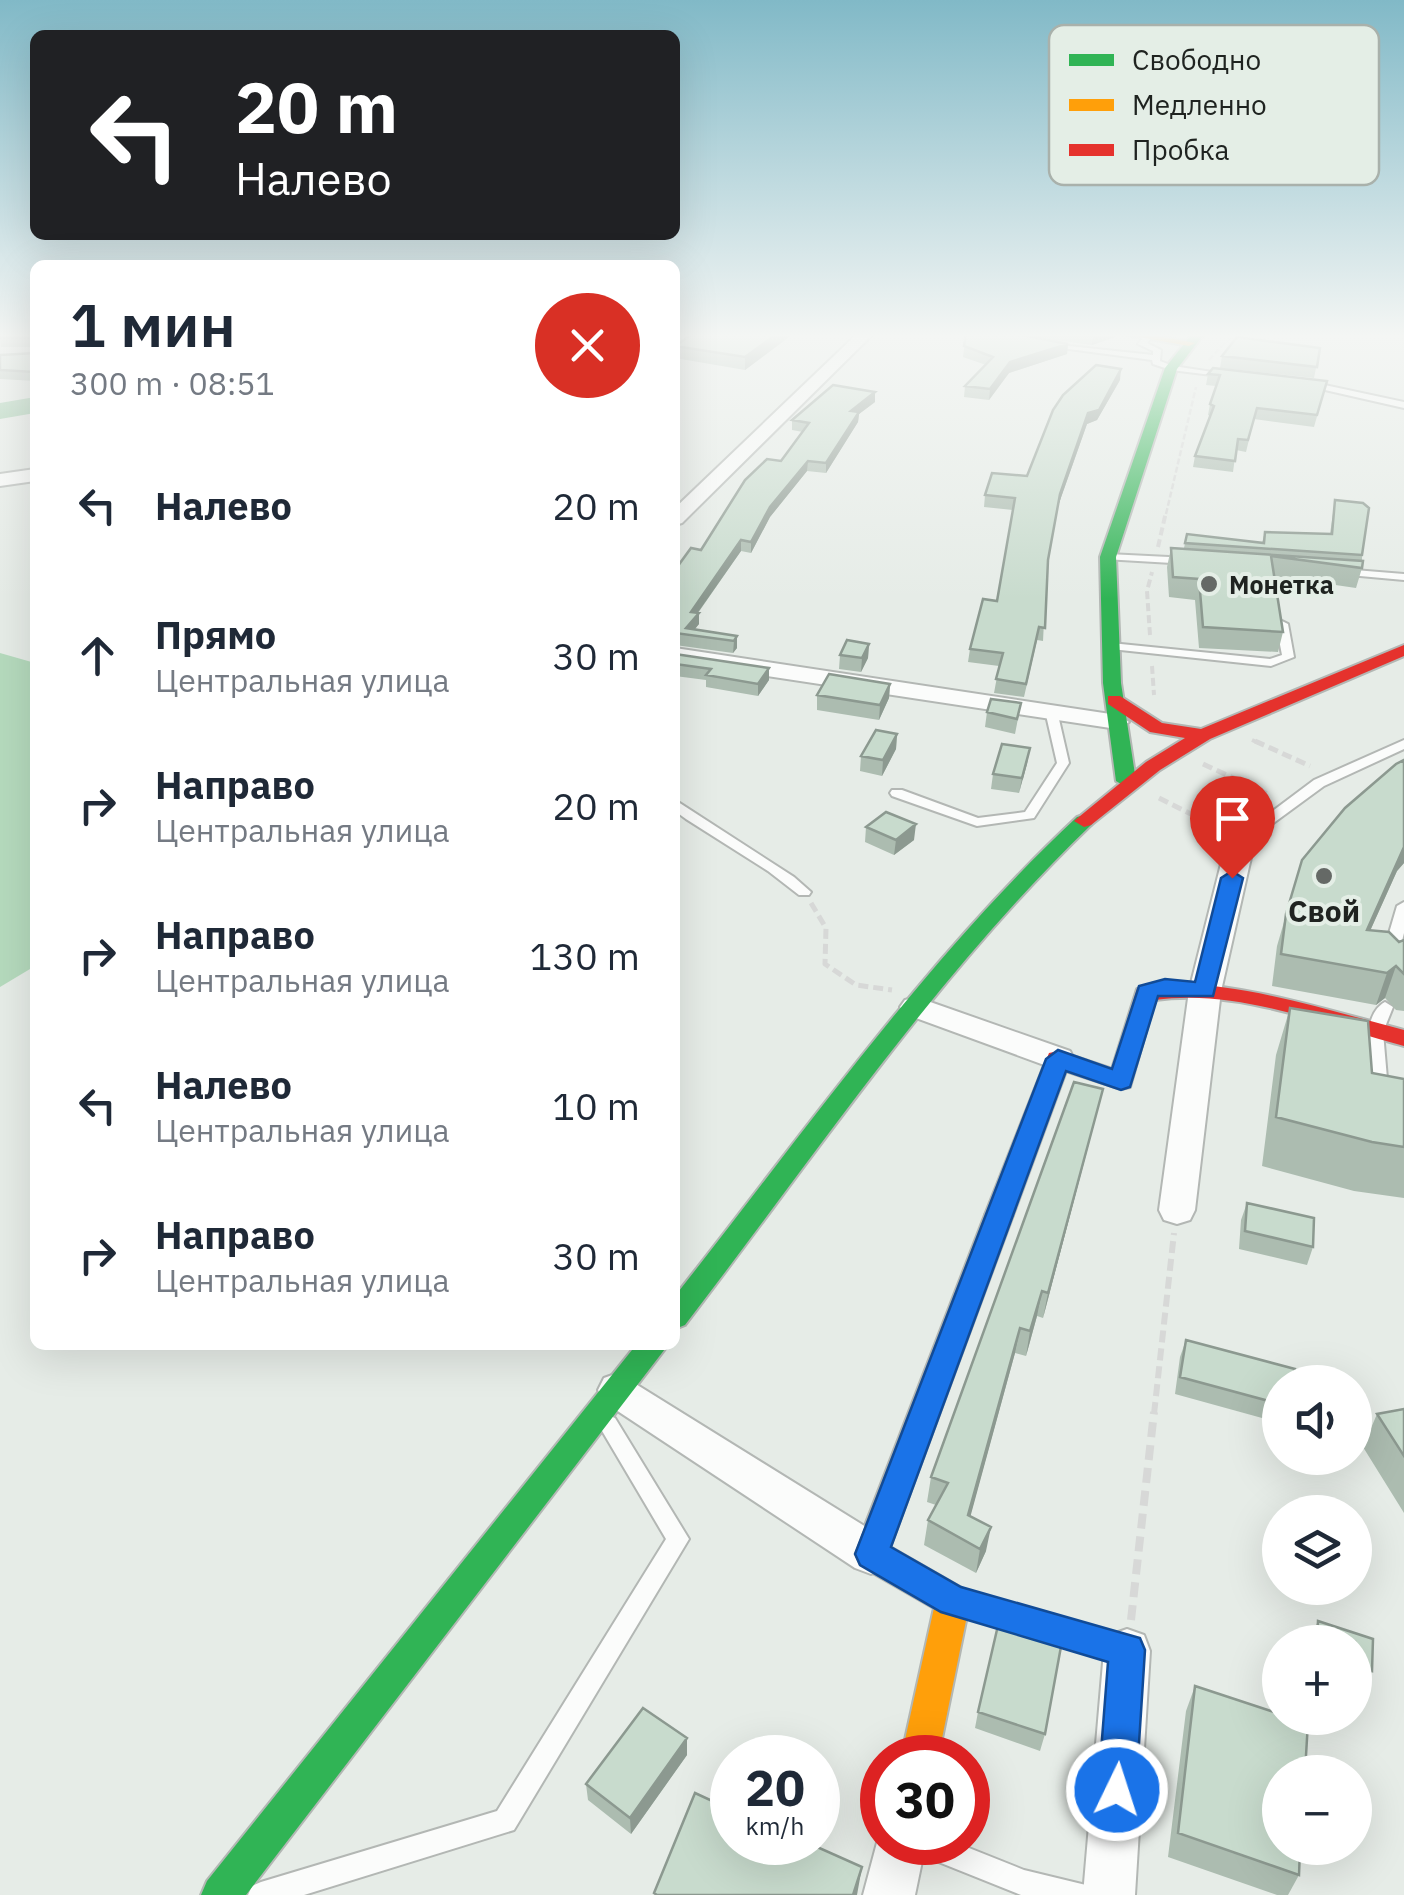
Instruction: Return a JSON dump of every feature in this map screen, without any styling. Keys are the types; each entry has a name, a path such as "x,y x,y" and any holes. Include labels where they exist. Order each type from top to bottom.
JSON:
{"main road":[{"path":"1126,781 1116,711 1108,557 1136,422"},
{"path":"680,1311 990,913 1065,835 1126,781 1212,730 1404,650"},
{"path":"1116,711 1157,728 1212,730"},
{"path":"924,1735 953,1601 872,1554 1058,1059 1121,1081 1148,991 1165,986 1205,990 1404,1038"},
{"path":"221,1895 649,1350"}],"street":[{"path":"680,514 775,422"},
{"path":"4,474 30,474"},
{"path":"680,656 1052,715 1116,711"},
{"path":"1176,1210 1205,990 1241,840"},
{"path":"916,1007 1058,1059"},
{"path":"610,1402 872,1554"},
{"path":"1110,1895 1127,1650"},
{"path":"889,1895 895,1865"}],"lane":[{"path":"1108,557 1208,562"},
{"path":"1333,571 1404,577"},
{"path":"1111,646 1271,663 1288,658 1282,624"},
{"path":"896,793 977,822 1029,815 1063,763 1052,715"},
{"path":"1241,840 1286,803 1333,776 1404,744"},
{"path":"680,808 707,832 776,868 804,892"},
{"path":"1390,966 1404,906"},
{"path":"1384,1007 1374,1032 1381,1106 1404,1110"},
{"path":"261,1895 505,1822 678,1539 610,1402"},
{"path":"953,1601 1127,1650"},
{"path":"978,1865 1024,1883 1080,1895"}],"path":[{"path":"1157,728 1148,590 1187,422"},
{"path":"1212,730 1333,776"},
{"path":"1174,751 1286,803"},
{"path":"1126,781 1241,840"},
{"path":"804,892 826,928 824,964 856,985"},
{"path":"1127,1650 1176,1210"}],"green space":[{"path":"0,653 30,662 30,969 0,987"}],"building":[{"path":"806,422 852,422 826,463 808,461 770,507 751,542 741,540 691,612 699,613 686,628 737,636 734,641 680,634 680,563 691,548 701,550 745,480 767,459 781,461 809,423"},
{"path":"1048,422 1085,422 1060,494 1048,560 1045,628 1039,627 1026,684 996,679 1003,653 970,649 983,599 997,601 1015,498 985,495 992,473 1027,476"},
{"path":"1208,422 1253,422 1248,440 1238,439 1235,461 1195,456"},
{"path":"1335,500 1363,503 1369,508 1362,555 1185,543 1187,534 1264,543 1265,532 1332,534"},
{"path":"1171,548 1363,561 1362,568 1271,556 1283,632 1203,627 1199,579 1173,577"},
{"path":"847,640 869,644 862,658 840,655"},
{"path":"680,655 769,668 758,684 706,675 711,669 680,665"},
{"path":"829,674 890,684 880,705 817,695"},
{"path":"991,699 1021,703 1017,719 987,712"},
{"path":"876,730 897,734 883,760 861,756"},
{"path":"1002,744 1030,748 1022,778 993,774"},
{"path":"1404,760 1404,847 1367,930 1389,932 1399,942 1404,940 1404,974 1396,966 1387,973 1281,954 1286,914 1302,860 1345,808"},
{"path":"886,812 916,824 896,840 866,827"},
{"path":"1290,1008 1368,1021 1372,1073 1404,1079 1404,1147 1276,1117"},
{"path":"1074,1082 1103,1089 1048,1293 1042,1291 1030,1331 1020,1328 968,1515 991,1527 980,1549 928,1520 948,1483 931,1477"},
{"path":"1247,1203 1314,1218 1313,1247 1245,1231"},
{"path":"1186,1340 1280,1365 1262,1365 1262,1399 1180,1377"},
{"path":"1404,1409 1404,1456 1377,1414"},
{"path":"999,1621 1062,1641 1045,1734 978,1712"},
{"path":"1195,1686 1262,1708 1262,1735 1307,1735 1306,1755 1262,1755 1262,1862 1178,1833"},
{"path":"643,1708 687,1738 630,1818 586,1784"},
{"path":"695,1793 710,1800 710,1865 840,1865 840,1857 862,1867 853,1895 654,1893"},
{"path":"1270,1865 1299,1865 1299,1875"}],"traffic: fast":[{"path":"1126,781 1112,683 1108,557 1153,422"},
{"path":"680,1311 948,966 1023,879 1084,821"},
{"path":"221,1895 649,1350"}],"traffic: slow":[{"path":"924,1735 953,1601 871,1554 999,1215"}],"traffic: jam":[{"path":"1114,700 1157,728 1203,735 1404,650"},
{"path":"1084,821 1153,766 1203,735"},
{"path":"999,1215 1058,1059 1121,1081 1145,994 1172,990 1238,996 1404,1038"}],"place":[{"name":"Монетка","path":"1209,584"},
{"name":"Свой","path":"1324,876"}],"route":[{"path":"1117,1790 1127,1650 953,1601 872,1554 1058,1059 1121,1081 1148,991 1165,986 1205,990 1232,878"}]}
